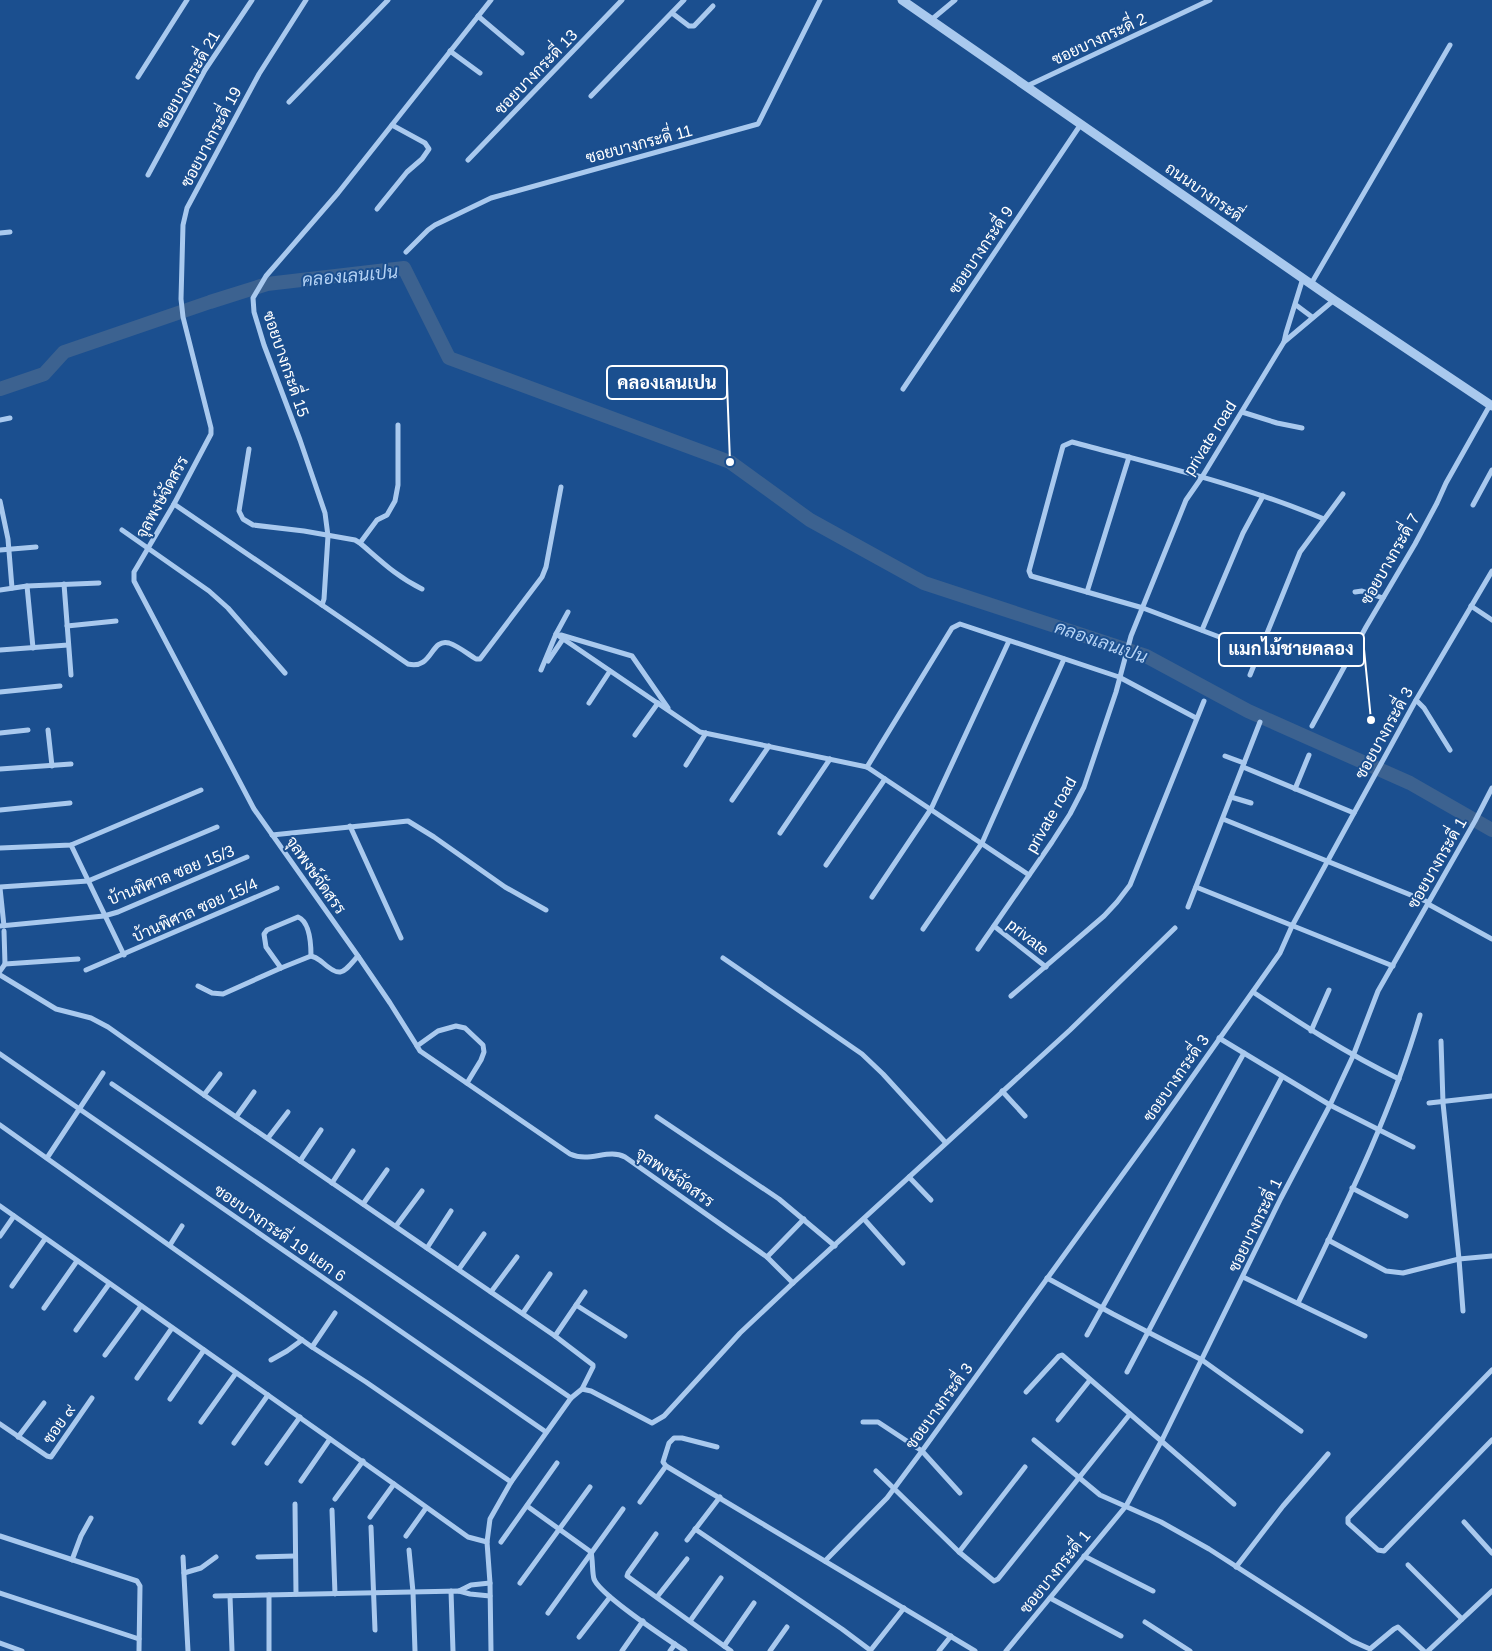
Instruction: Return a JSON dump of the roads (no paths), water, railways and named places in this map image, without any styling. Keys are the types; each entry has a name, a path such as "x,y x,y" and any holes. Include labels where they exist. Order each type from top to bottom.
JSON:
{"street":[{"path":"138,77 187,0"},
{"name":"ซอยบางกระดี่ 21","path":"148,175 205,70 252,0"},
{"name":"ซอยบางกระดี่ 19","path":"181,299 184,224 187,208 259,74 306,0"},
{"path":"289,102 388,0"},
{"name":"ซอยบางกระดี่ 15","path":"322,605 328,536 325,513 262,339 253,302 256,292 266,276 338,193 491,0"},
{"name":"ซอยบางกระดี่ 13","path":"468,160 622,0"},
{"path":"591,96 684,0"},
{"name":"ซอยบางกระดี่ 11","path":"406,252 428,230 491,198 758,124 820,0"},
{"name":"ถนนบางกระดี่","path":"902,0 1334,300 1491,406"},
{"path":"931,20 955,0"},
{"name":"ซอยบางกระดี่ 2","path":"1026,87 1210,0"},
{"path":"672,13 689,26 694,26 713,6"},
{"path":"478,16 522,53"},
{"path":"1311,284 1450,45"},
{"path":"450,51 480,73"},
{"name":"ซอยบางกระดี่ 9","path":"903,389 1081,124"},
{"path":"377,209 407,172 422,159 429,149 425,143 392,125"},
{"path":"0,233 10,232"},
{"path":"1284,342 1303,278"},
{"name":"จุลพงษ์จัดสรร","path":"181,299 183,317 211,434 174,504 134,572 134,581 254,809 358,956 420,1051 570,1154 578,1158 614,1153 625,1157 767,1256 793,1283"},
{"path":"1284,342 1334,300"},
{"path":"1296,305 1312,317"},
{"name":"private road","path":"978,949 1070,814 1084,787 1116,692 1131,636 1186,500 1284,342"},
{"name":"ซอยบางกระดี่ 7","path":"1312,726 1382,598 1415,544 1446,483 1491,406"},
{"path":"1242,412 1302,428"},
{"path":"0,420 10,418"},
{"path":"360,543 377,520 389,513 396,500 398,485 398,425"},
{"path":"1259,652 1143,608 1031,576 1029,571 1063,446 1072,442 1202,477 1292,506 1324,520"},
{"path":"250,449 239,511 240,516 253,525 304,531 360,543 391,571 422,589"},
{"path":"1087,592 1129,457"},
{"path":"1473,505 1492,470"},
{"path":"174,504 408,664 415,665 422,663 438,645 444,643 451,644 476,659 480,659 542,577 546,567 561,487"},
{"path":"1250,675 1300,552 1343,494"},
{"path":"1202,630 1243,532 1262,496"},
{"path":"0,501 9,549 12,588"},
{"path":"122,530 209,591 228,608 285,674"},
{"path":"0,550 36,547"},
{"name":"ซอยบางกระดี่ 3","path":"825,1561 894,1489 1152,1134 1280,953 1292,926 1382,760 1492,571"},
{"path":"0,590 27,586 99,583"},
{"path":"64,584 71,675"},
{"path":"27,586 33,648"},
{"path":"1355,592 1362,591 1382,598"},
{"path":"1471,606 1492,620"},
{"path":"563,638 541,670 556,634 568,612"},
{"path":"67,626 116,621"},
{"path":"867,767 956,625 960,624 1119,677 1196,718"},
{"path":"556,634 700,732 867,767 1029,875"},
{"path":"556,634 632,656 670,711"},
{"path":"872,897 930,809 1009,641"},
{"path":"0,650 68,645"},
{"path":"923,929 982,843 1064,659"},
{"path":"589,703 610,671"},
{"path":"0,692 60,686"},
{"path":"1416,700 1428,714 1450,750"},
{"path":"1011,996 1104,916 1130,885 1204,701"},
{"path":"635,735 658,703"},
{"path":"1188,907 1260,722"},
{"path":"0,733 28,730"},
{"path":"48,730 52,766"},
{"path":"686,764 706,733"},
{"path":"732,800 769,746"},
{"path":"1294,789 1309,755"},
{"path":"1225,756 1294,789 1354,813"},
{"path":"780,833 830,759"},
{"path":"0,770 71,764"},
{"path":"826,865 885,779"},
{"name":"ซอยบางกระดี่ 1","path":"1006,1651 1126,1506 1161,1442 1281,1198 1330,1105 1353,1056 1378,991 1492,788"},
{"path":"0,848 71,845 201,790"},
{"path":"1231,797 1251,803"},
{"path":"0,810 70,803"},
{"path":"1222,819 1428,903 1492,940"},
{"path":"272,835 405,820 411,822 505,887 546,910"},
{"path":"350,826 401,938"},
{"path":"0,971 5,964 0,887 88,881 217,827"},
{"path":"71,845 124,955"},
{"name":"บ้านพิศาล ซอย 15/3","path":"3,928 104,916 118,912 247,857"},
{"name":"บ้านพิศาล ซอย 15/4","path":"86,970 277,888"},
{"path":"1196,888 1393,966"},
{"path":"281,968 266,947 264,934 267,930 298,917 304,921 311,942 311,956"},
{"name":"private","path":"994,926 1046,967"},
{"path":"582,1389 590,1391 652,1423 659,1420 740,1333 1070,1030 1175,928"},
{"path":"198,986 212,993 223,994 311,956 315,956 332,971 339,973 345,970 358,956"},
{"path":"723,958 862,1054 883,1074 946,1143"},
{"path":"5,964 78,959"},
{"path":"0,975 56,1009 98,1021 523,1313 593,1365 582,1389 571,1398 546,1432 511,1482 490,1519 487,1542 491,1651"},
{"path":"1311,1030 1329,990"},
{"path":"1253,992 1353,1056 1398,1079"},
{"path":"1298,1303 1378,1130 1411,1048 1420,1015"},
{"path":"416,1046 438,1031 456,1026 465,1028 483,1045 484,1052 467,1083"},
{"path":"1219,1038 1330,1105 1413,1148"},
{"path":"1442,1042 1443,1102 1463,1311"},
{"path":"1087,1334 1244,1053"},
{"name":"ซอยบางกระดี่ 19 แยก 6","path":"0,1054 546,1432"},
{"path":"47,1158 103,1072"},
{"path":"204,1095 220,1074"},
{"path":"1127,1372 1282,1077"},
{"path":"112,1084 571,1398"},
{"path":"1002,1091 1025,1116"},
{"path":"236,1117 254,1092"},
{"path":"1429,1103 1492,1096"},
{"path":"268,1138 288,1112"},
{"path":"657,1117 779,1200 835,1246"},
{"path":"0,1125 312,1347 511,1482"},
{"path":"300,1161 321,1130"},
{"path":"332,1183 354,1151"},
{"path":"363,1204 387,1170"},
{"path":"909,1178 931,1200"},
{"path":"1352,1188 1406,1216"},
{"path":"396,1226 422,1190"},
{"path":"0,1206 363,1461 468,1538 487,1542"},
{"path":"427,1248 451,1211"},
{"path":"0,1236 14,1216"},
{"path":"864,1219 903,1263"},
{"path":"767,1256 804,1220"},
{"path":"170,1246 182,1226"},
{"path":"458,1269 484,1234"},
{"path":"12,1286 45,1239"},
{"path":"1328,1240 1386,1271 1403,1272 1459,1259 1492,1256"},
{"path":"491,1292 517,1257"},
{"path":"44,1308 77,1261"},
{"path":"523,1313 550,1274"},
{"path":"1243,1277 1365,1336"},
{"path":"1047,1278 1202,1360 1301,1431"},
{"path":"76,1330 109,1284"},
{"path":"555,1336 585,1292"},
{"path":"576,1305 624,1336"},
{"path":"105,1356 141,1306"},
{"path":"312,1347 335,1313"},
{"path":"137,1378 172,1328"},
{"path":"271,1360 294,1347 302,1340"},
{"path":"170,1399 204,1350"},
{"path":"1026,1392 1062,1355 1234,1504"},
{"path":"1492,1370 1348,1518 1348,1523 1378,1550 1384,1551 1492,1440"},
{"path":"201,1422 236,1373"},
{"path":"1058,1420 1090,1380"},
{"path":"234,1443 268,1395"},
{"name":"ซอย ๙","path":"18,1437 50,1457 92,1398"},
{"path":"0,1424 18,1437 44,1403"},
{"path":"876,1472 959,1552 994,1581 998,1579 1130,1414"},
{"path":"267,1462 300,1417"},
{"path":"863,1422 878,1422 922,1451 960,1493"},
{"path":"717,1447 682,1438 674,1438 668,1443 663,1462 666,1466 976,1651"},
{"path":"301,1481 330,1439"},
{"path":"1034,1440 1100,1495 1161,1522 1209,1549 1277,1594 1364,1647 1370,1649 1398,1627 1424,1651"},
{"path":"1236,1567 1283,1506 1328,1454"},
{"path":"335,1499 363,1461"},
{"path":"501,1542 557,1463"},
{"path":"640,1502 666,1466"},
{"path":"959,1552 1024,1467"},
{"path":"370,1517 394,1484"},
{"path":"520,1583 590,1487"},
{"path":"687,1540 720,1497"},
{"path":"294,1504 296,1594"},
{"path":"527,1506 591,1552 594,1562 594,1579 610,1597 685,1651"},
{"path":"406,1536 426,1508"},
{"path":"548,1613 624,1509"},
{"path":"332,1510 335,1594"},
{"path":"72,1560 81,1536 91,1518"},
{"path":"1464,1522 1492,1553"},
{"path":"371,1528 375,1630"},
{"path":"696,1529 842,1629 870,1651 904,1608"},
{"path":"656,1534 627,1574 629,1578 731,1651"},
{"path":"0,1536 137,1581 140,1586 139,1651"},
{"path":"409,1550 414,1592 415,1651"},
{"path":"258,1557 295,1556"},
{"path":"1084,1556 1153,1591"},
{"path":"183,1557 188,1651"},
{"path":"184,1573 201,1568 216,1557"},
{"path":"657,1597 686,1559"},
{"path":"1408,1565 1462,1619"},
{"path":"690,1622 721,1578"},
{"path":"459,1591 470,1585 490,1583"},
{"path":"451,1591 453,1651"},
{"path":"215,1596 459,1591 490,1596"},
{"path":"1428,1651 1492,1591"},
{"path":"0,1592 139,1640"},
{"path":"269,1595 269,1651"},
{"path":"230,1596 232,1651"},
{"path":"579,1637 610,1597"},
{"path":"1050,1598 1121,1636"},
{"path":"724,1646 754,1603"},
{"path":"622,1651 643,1621"},
{"path":"1145,1622 1190,1651"},
{"path":"770,1651 787,1628"},
{"path":"939,1651 951,1636"},
{"path":"0,1643 22,1651"},
{"path":"670,1651 675,1644"}],"waterway":[{"name":"คลองเลนเปน","path":"0,389 44,374 64,352 267,284 404,268 449,358 730,462 810,520 924,583 1146,656 1248,711 1410,783 1492,830"}],"place":[{"name":"คลองเลนเปน","path":"730,462"},
{"name":"แมกไม้ชายคลอง","path":"1371,720"}]}
